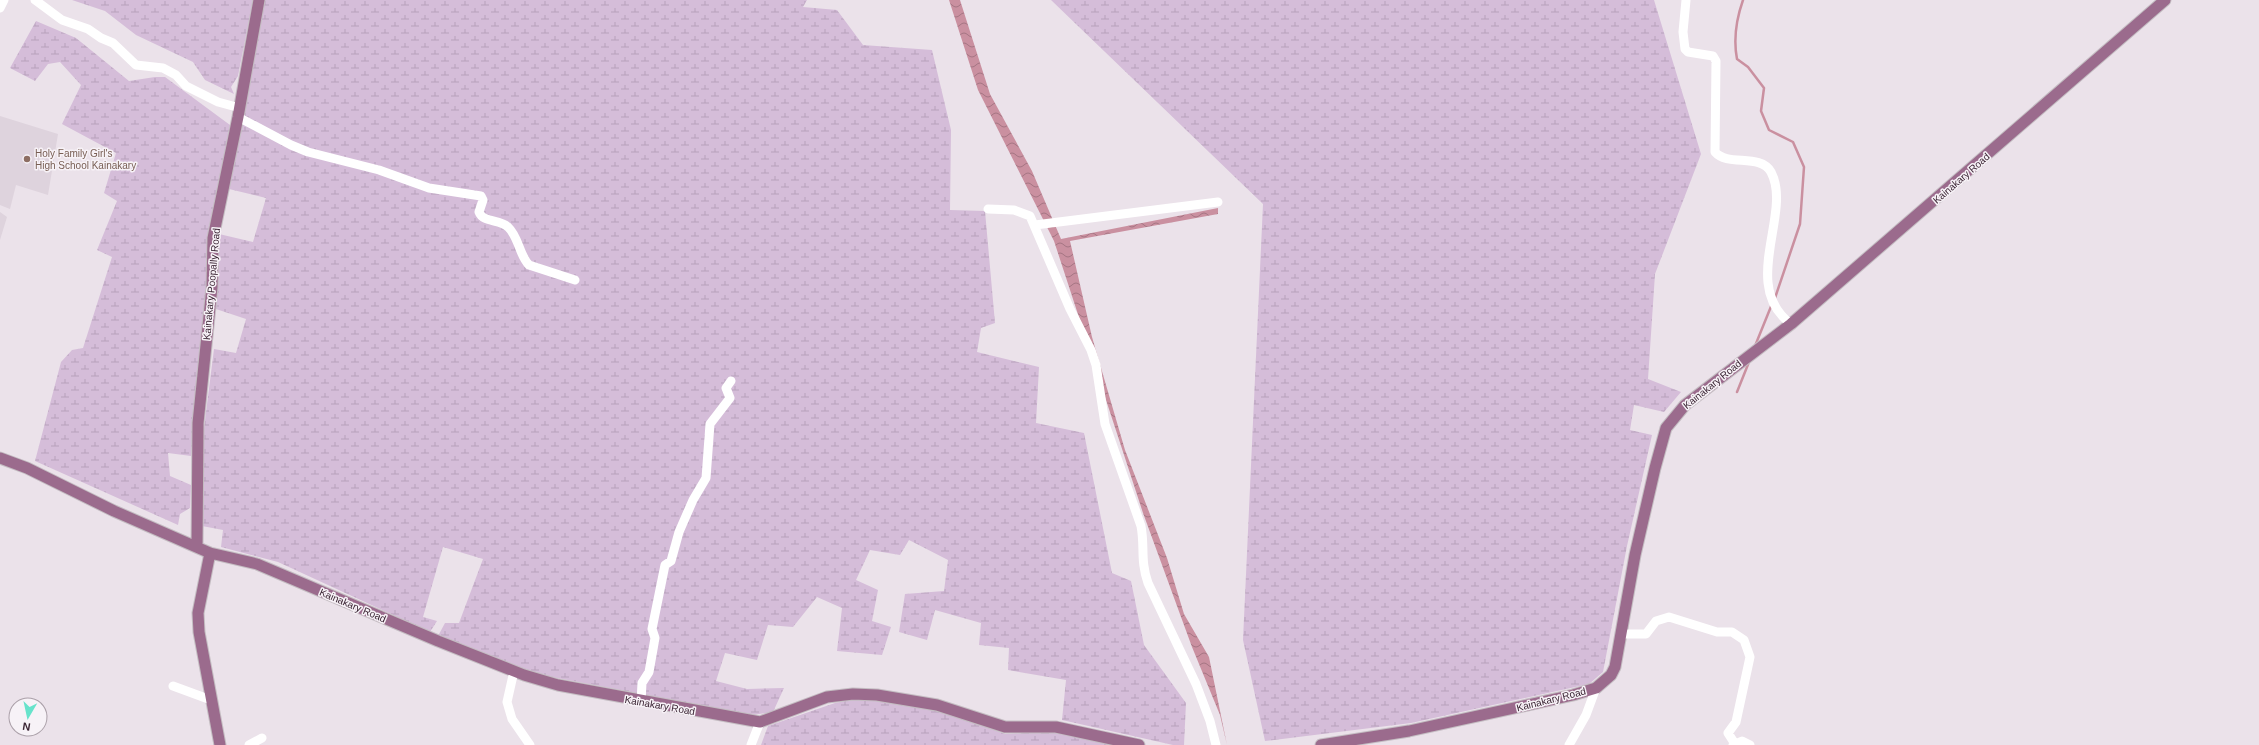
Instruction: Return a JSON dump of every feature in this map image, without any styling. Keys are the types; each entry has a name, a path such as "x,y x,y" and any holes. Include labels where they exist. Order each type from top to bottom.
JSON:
{"main road":[{"name":"Kainakary Poopally Road","path":"197,547 198,423 212,287 213,238 239,113 259,0"},
{"name":"Kainakary Road","path":"1321,745 1357,743 1596,688 1611,675 1615,667 1622,634 1635,555 1666,428 1684,405 1725,372 1789,325 2165,0"},
{"name":"Kainakary Road","path":"0,458 27,468 114,511 210,553 257,564 514,671 558,685 641,702 760,722"},
{"path":"210,553 198,613 199,632 220,745"},
{"path":"760,722 827,697 853,694 902,698 937,705 1005,727 1056,727 1139,745"}],"street":[{"path":"0,8 4,0"},
{"path":"35,0 62,20 88,29 101,38 113,43 136,65 163,68 176,75 186,86 239,113 308,152 379,170 429,188 482,196 483,200 479,212 481,216 508,226 516,237 527,263 575,280"},
{"path":"1686,0 1683,32 1685,49 1688,52 1713,56 1716,61 1715,152 1722,157 1764,166 1770,171 1776,184 1773,224 1768,260 1768,279 1772,296 1779,311 1789,325"},
{"path":"1035,225 1218,202"},
{"path":"988,209 1022,211 1030,216 1070,309 1091,350 1107,430 1141,526 1143,537 1142,567 1148,583 1196,684 1210,721 1216,745"},
{"path":"641,702 643,679 650,672 655,635 652,629 665,565 671,561 679,532 693,500 706,478 710,424 730,398 726,388 731,381"},
{"path":"1622,634 1646,634 1656,621 1669,617 1717,632 1732,632 1744,640 1750,658 1736,722 1728,733 1734,745 1742,741 1750,745"},
{"path":"514,671 507,702 512,719 530,745"},
{"path":"173,686 211,700"},
{"path":"1569,745 1586,715 1596,688"},
{"path":"751,745 760,722"},
{"path":"249,745 262,738"}],"shaded area":[{"name":"Holy Family Girl's High School Kainakary","path":"0,116 58,134 48,195 16,185 10,209 0,205"},
{"path":"0,212 7,217 0,240"}],"green space":[{"path":"72,0 253,0 238,76 231,87 234,94 205,80 193,62 136,35 105,11"},
{"path":"262,0 807,0 803,7 837,10 863,45 932,50 951,130 950,210 985,211 995,323 981,328 977,352 1039,367 1036,423 1084,433 1112,573 1131,581 1144,645 1186,703 1184,745 1173,745 1062,720 1066,680 1008,670 1009,648 979,645 981,623 935,610 927,640 899,632 905,594 944,591 948,560 909,540 900,555 870,550 856,580 878,590 872,621 891,627 882,655 837,651 842,608 817,597 793,627 768,625 757,660 725,653 716,681 747,689 784,688 773,712 752,715 536,674 438,636 445,623 459,623 483,559 443,547 423,617 437,621 430,632 278,562 221,547 223,530 202,526 204,428 214,349 236,353 246,319 216,309 219,234 253,242 266,198 229,189"},
{"path":"1051,0 1654,0 1701,154 1655,274 1648,379 1681,392 1664,412 1634,405 1630,430 1652,435 1627,546 1603,672 1589,684 1411,723 1265,741 1243,640 1263,204"},
{"path":"36,21 76,38 129,81 165,77 230,125 213,216 191,456 168,453 170,476 191,485 190,508 180,514 178,525 35,461 61,362 72,350 83,348 112,257 97,250 117,201 104,193 116,153 62,124 81,85 60,62 48,64 35,81 10,68"},
{"path":"856,699 900,703 948,713 1005,734 1058,731 1121,745 761,745 768,726 835,703"}],"water":[{"path":"949,0 960,0 990,94 1032,171 1061,239 1218,208 1218,214 1070,241 1092,337 1125,450 1167,558 1184,614 1209,657 1227,745 1220,715 1192,647 1143,513 1054,241 978,90"}],"waterway":[{"path":"1743,0 1736,29 1735,44 1737,59 1748,67 1764,88 1761,111 1769,130 1793,142 1804,167 1800,224 1775,298"},
{"path":"1755,346 1772,304"},
{"path":"1737,392 1749,362"}],"place":[{"name":"Holy Family Girl's High School Kainakary","path":"27,159"}]}
